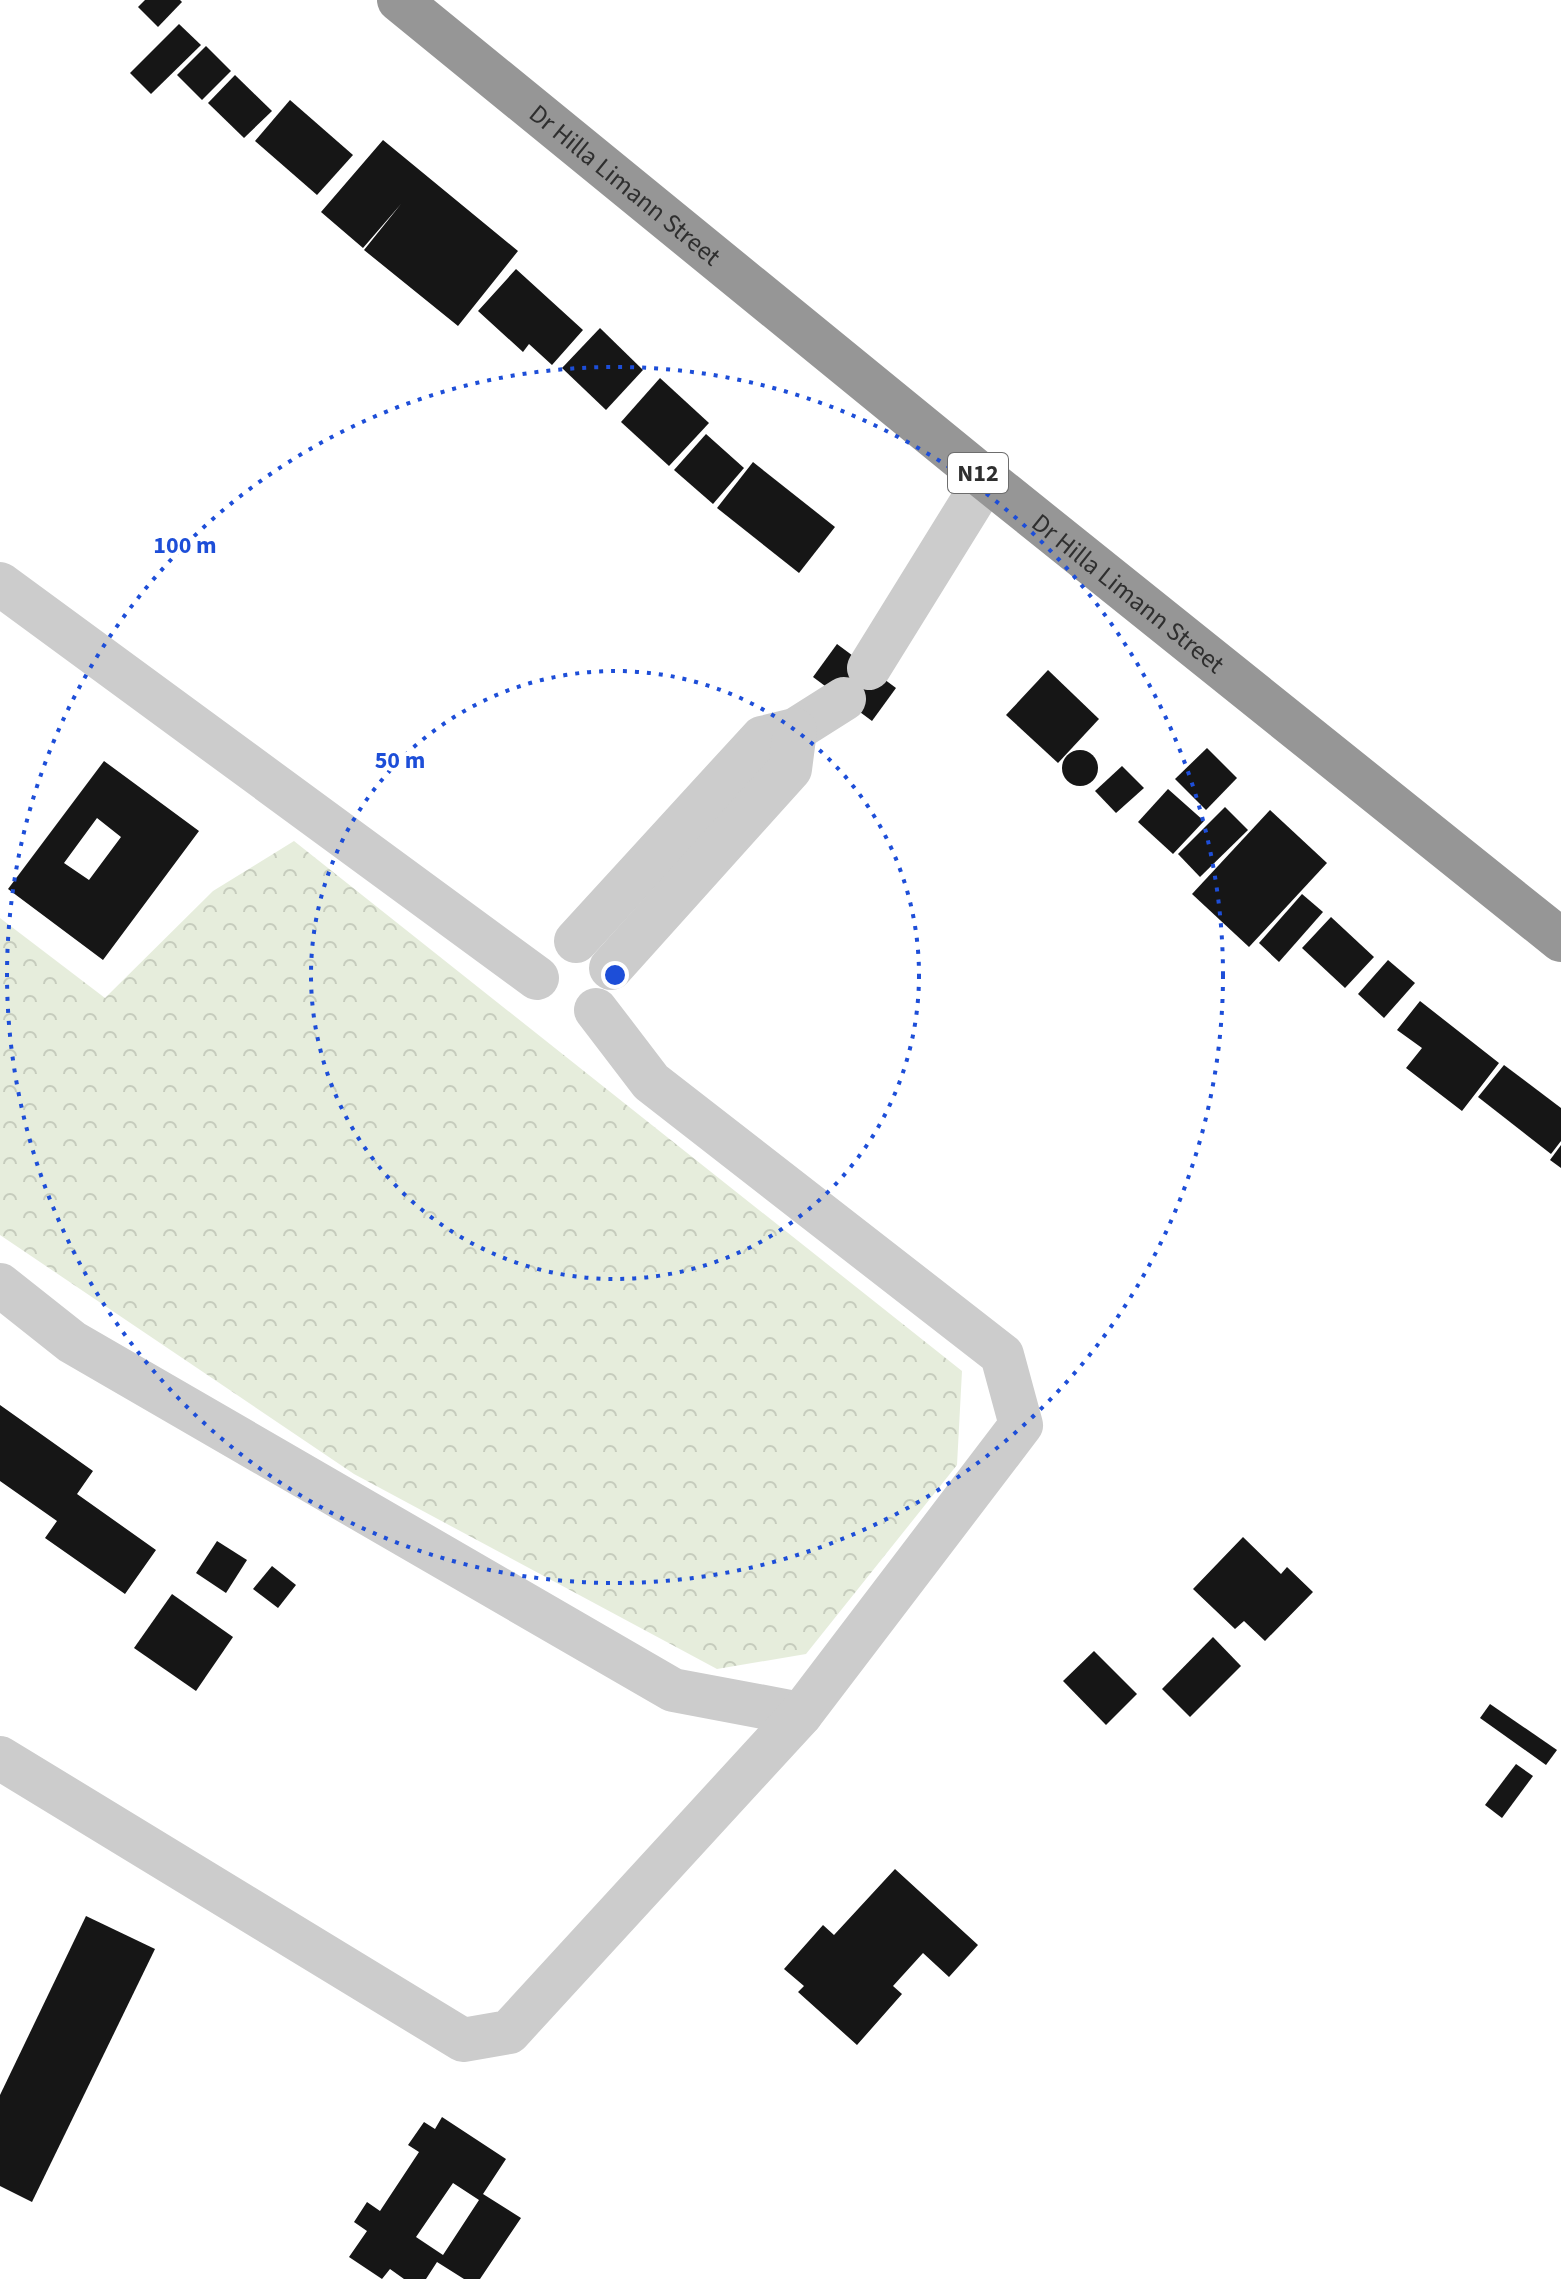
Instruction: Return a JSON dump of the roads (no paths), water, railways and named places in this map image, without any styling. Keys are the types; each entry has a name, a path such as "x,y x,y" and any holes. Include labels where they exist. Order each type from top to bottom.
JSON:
{"highway":[{"name":"Dr Hilla Limann Street","path":"399,0 986,479 1561,940"}],"lane":[{"path":"576,941 598,949 611,968 610,992 596,1010 574,1016 551,1009 538,990 540,966 554,948 576,941 762,738 795,730 856,684 986,479"},
{"path":"0,584 537,978"},
{"path":"611,968 790,769 795,730"},
{"path":"0,1758 463,2040 509,2032 801,1714 1021,1425 1002,1355 651,1082 596,1010"},
{"path":"0,1285 72,1342 673,1690 801,1714"}]}
